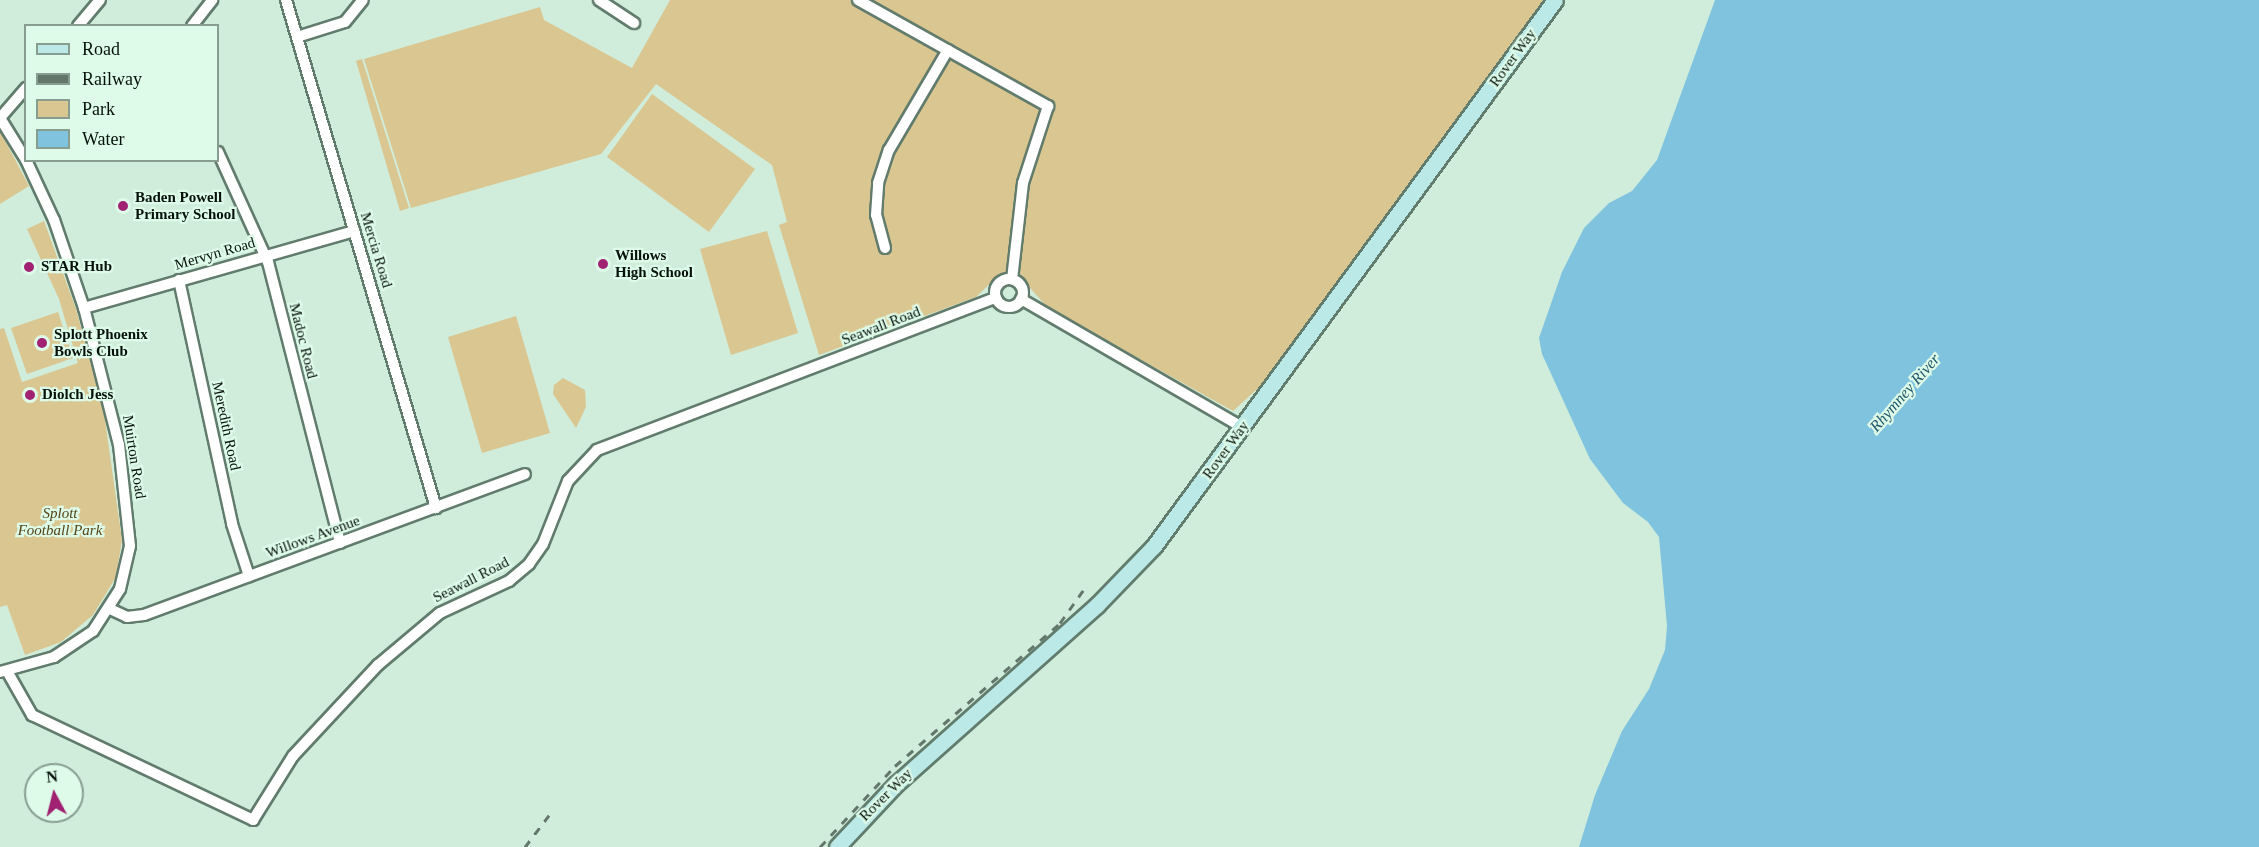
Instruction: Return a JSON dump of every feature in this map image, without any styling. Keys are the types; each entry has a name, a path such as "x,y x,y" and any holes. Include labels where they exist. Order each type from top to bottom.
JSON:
{"street":[{"path":"80,24 100,0"},
{"path":"194,24 212,0"},
{"name":"Mercia Road","path":"286,0 436,508"},
{"path":"297,37 345,22 363,0"},
{"path":"599,0 634,23"},
{"path":"858,0 1048,106 1023,183 1012,279"},
{"name":"Rover Way","path":"837,847 920,762 1139,563 1242,427 1555,0"},
{"path":"885,248 876,214 878,183 890,150 948,50"},
{"path":"0,118 24,90"},
{"name":"Muirton Road","path":"0,118 24,157"},
{"name":"Madoc Road","path":"219,154 265,256 340,543"},
{"name":"Muirton Road","path":"4,671 66,651 93,631 110,609 126,571 130,535 119,446 84,308 60,237 27,162"},
{"name":"Mervyn Road","path":"84,308 354,231"},
{"path":"1012,279 1000,283 996,298 1009,306 1021,299"},
{"path":"1012,279 1022,288 1021,299"},
{"name":"Meredith Road","path":"179,280 232,524 249,576"},
{"name":"Seawall Road","path":"4,671 32,715 253,820 293,756 378,665 440,612 509,581 529,564 543,544 568,481 597,450 996,298"},
{"path":"1021,299 1242,427"},
{"name":"Willows Avenue","path":"110,609 138,617 525,474"}],"green space":[{"path":"670,0 1549,0 1267,380 1233,411 1048,308 1021,278 1010,274 998,276 976,297 819,355 779,225 787,222 772,165 656,84 601,154 411,208 364,59 540,7 544,20 632,68"},
{"path":"362,59 409,208 400,211 356,61"},
{"path":"652,94 755,169 709,232 607,157"},
{"path":"0,131 29,186 0,204"},
{"name":"Splott Football Park","path":"44,221 76,309 104,413 122,540 116,577 93,615 61,642 25,655 7,605 0,607 0,329 4,328 22,382 78,363 59,299 27,229"},
{"path":"767,231 798,333 731,355 700,249"},
{"name":"Splott Phoenix Bowls Club","path":"58,312 73,358 27,374 11,328"},
{"path":"516,316 550,433 482,453 448,337"},
{"path":"563,378 585,390 586,407 576,428 553,394 554,385"}],"water":[{"name":"Rhymney River","path":"1715,0 2259,0 2259,847 1579,847 1595,795 1622,731 1649,689 1665,650 1667,626 1659,537 1648,522 1623,503 1590,459 1542,354 1539,338 1562,272 1584,228 1609,203 1632,191 1657,160"}],"railway":[{"path":"820,847 895,766 1060,623 1087,585"},
{"path":"525,847 549,815"}],"place":[{"name":"Baden Powell Primary School","path":"123,206"},
{"name":"Willows High School","path":"603,264"},
{"name":"STAR Hub","path":"29,267"},
{"name":"Splott Phoenix Bowls Club","path":"42,343"},
{"name":"Diolch Jess","path":"30,395"}]}
